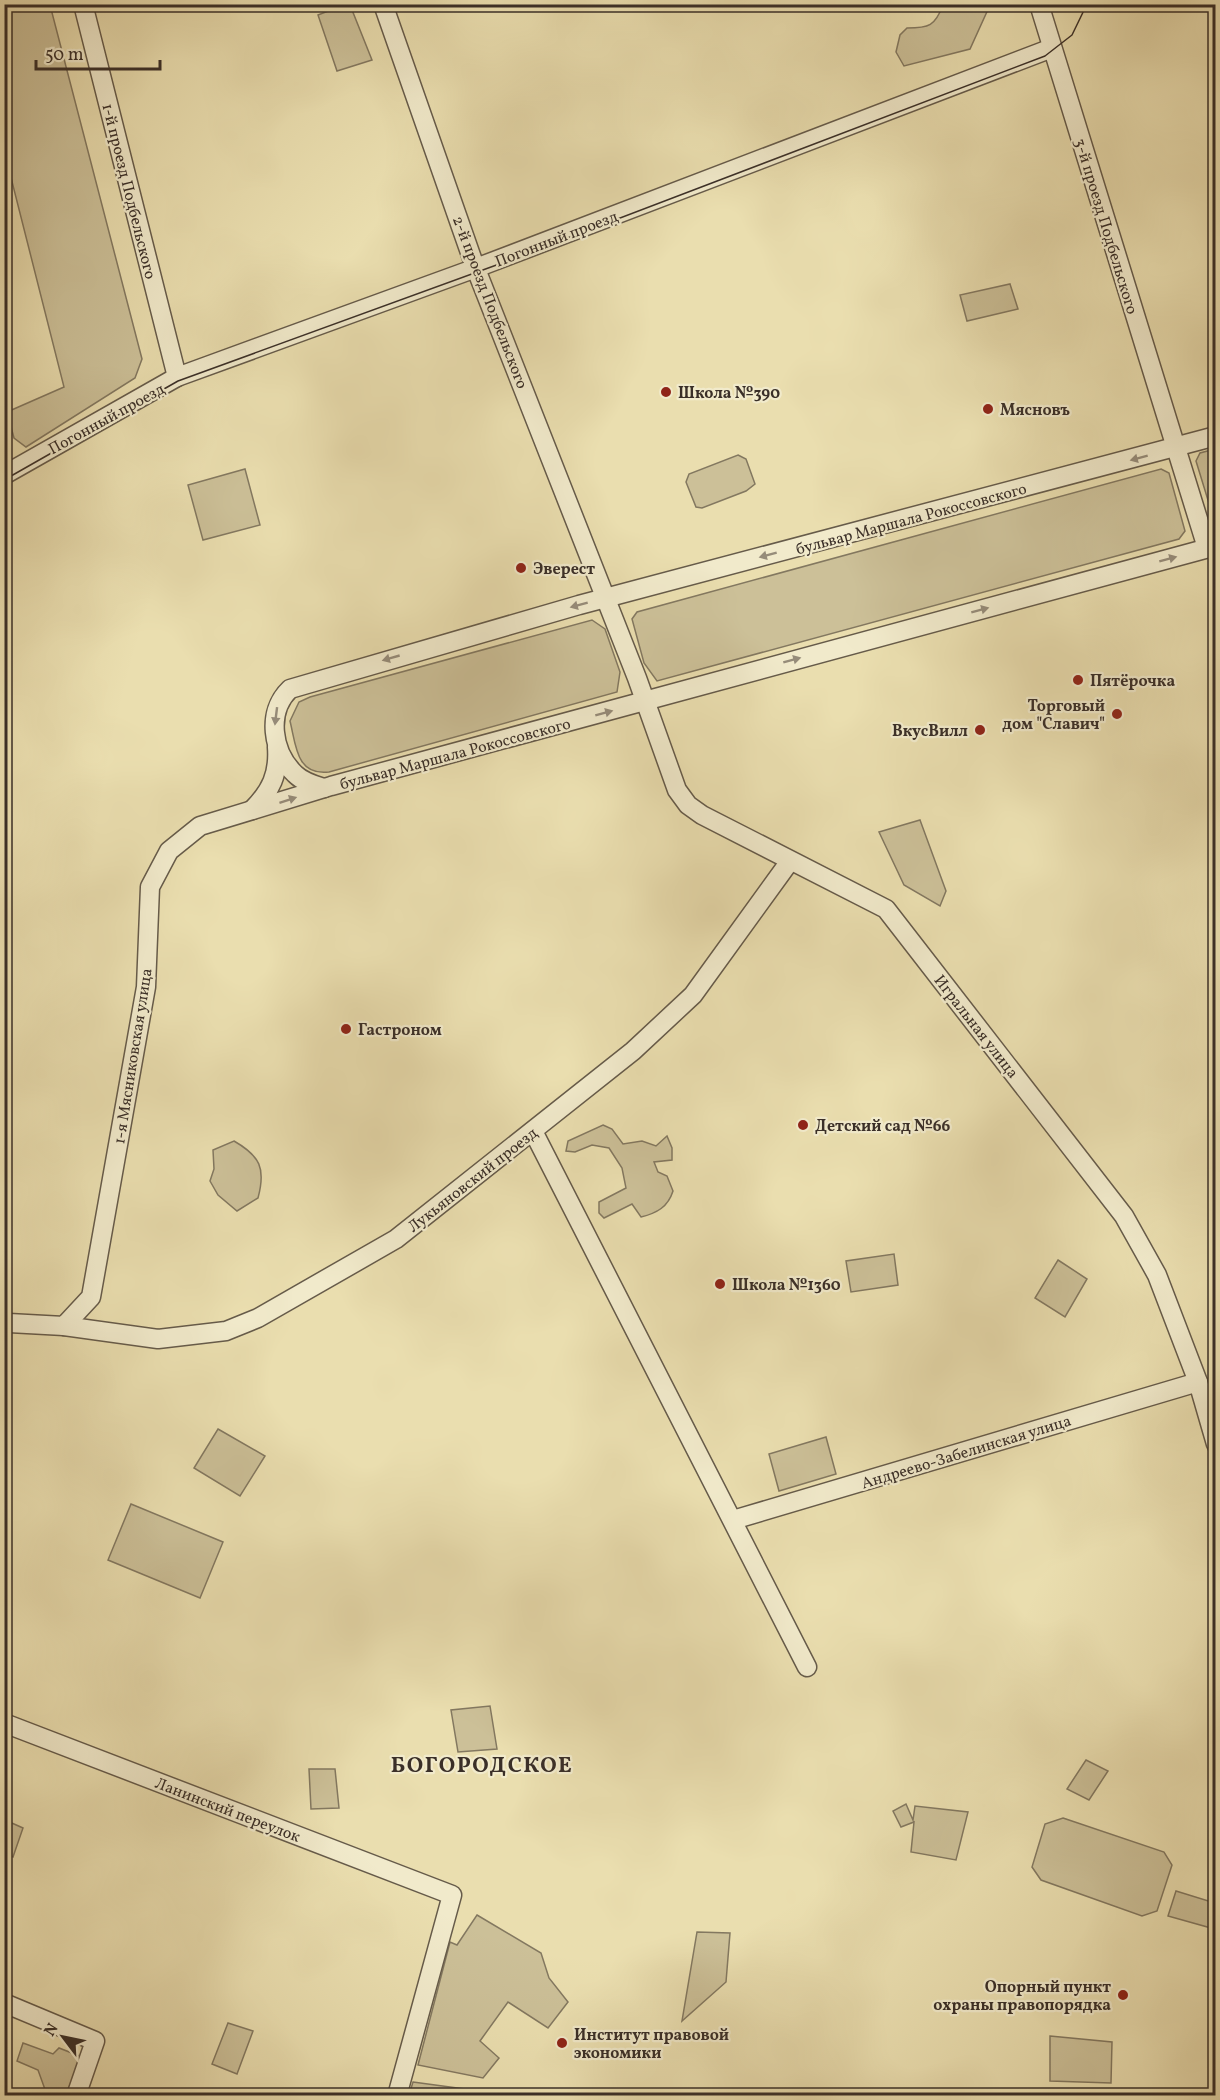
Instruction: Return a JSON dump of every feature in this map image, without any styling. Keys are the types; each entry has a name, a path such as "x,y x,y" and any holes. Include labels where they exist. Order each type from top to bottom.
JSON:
{"street":[{"name":"1-й проезд Подбельского","path":"83,4 177,377"},
{"name":"2-й проезд Подбельского","path":"382,4 476,268 606,598"},
{"name":"3-й проезд Подбельского","path":"1039,4 1175,448 1211,547"},
{"name":"Погонный проезд","path":"4,475 177,377 476,268 1052,48"},
{"name":"бульвар Маршала Рокоссовского","path":"1211,547 324,788 293,773 277,746 274,728 276,708 290,689 606,598 1215,436"},
{"path":"606,598 645,701"},
{"name":"Игральная улица","path":"645,701 677,790 688,805 790,861 886,909 1124,1216 1156,1275 1198,1382 1215,1444"},
{"path":"250,811 271,787 275,776 277,746"},
{"name":"1-я Мясниковская улица","path":"64,1326 91,1297 146,987 150,887 169,851 200,826 324,788"},
{"name":"Лукьяновский проезд","path":"64,1326 170,1339 226,1331 258,1318 396,1239 633,1051 693,995 790,861"},
{"path":"533,1131 807,1667"},
{"path":"4,1326 9,1323 64,1326"},
{"name":"Андреево-Забелинская улица","path":"733,1520 1198,1382"},
{"name":"Ланинский переулок","path":"4,1723 452,1894 398,2096"},
{"path":"4,2003 95,2041 76,2096"}],"shaded area":[{"path":"346,4 350,5 372,60 337,71 318,15"},
{"path":"4,5 50,5 142,359 135,378 26,447 14,438 7,412 64,387 5,154"},
{"path":"943,5 990,5 970,49 904,66 896,52 900,35 907,28 926,26 934,22"},
{"path":"1010,284 1018,309 967,321 960,295"},
{"path":"1216,449 1215,523 1196,461 1200,453"},
{"path":"738,455 746,459 755,484 746,491 702,508 696,507 686,482 689,474"},
{"path":"245,469 260,525 203,540 188,485"},
{"path":"1161,469 1169,473 1185,531 1179,539 657,681 644,663 632,619 637,612"},
{"path":"592,620 605,629 620,672 617,692 329,772 310,769 299,757 290,721 299,702 310,697"},
{"path":"920,820 946,891 940,906 904,885 879,832"},
{"path":"603,1125 612,1129 623,1144 642,1141 656,1146 667,1136 672,1148 672,1160 654,1162 658,1172 667,1176 673,1191 668,1201 652,1214 641,1217 632,1204 604,1218 599,1213 599,1202 626,1188 622,1168 609,1148 592,1145 575,1152 566,1151 568,1141"},
{"path":"234,1141 250,1152 261,1171 258,1198 237,1211 218,1195 210,1181 214,1169 213,1150"},
{"path":"894,1254 898,1285 851,1292 846,1261"},
{"path":"1058,1260 1087,1279 1065,1317 1035,1298"},
{"path":"218,1429 265,1456 240,1496 194,1468"},
{"path":"826,1437 836,1474 779,1491 769,1454"},
{"path":"131,1504 223,1542 200,1598 108,1560"},
{"path":"490,1706 497,1749 458,1752 451,1710"},
{"path":"1086,1760 1108,1771 1089,1800 1067,1789"},
{"path":"309,1769 335,1769 339,1808 311,1809"},
{"path":"906,1804 913,1820 915,1806 968,1812 956,1860 911,1852 914,1822 901,1827 893,1811"},
{"path":"1063,1818 1164,1852 1172,1865 1157,1911 1142,1916 1041,1880 1032,1867 1045,1824"},
{"path":"5,1820 23,1828 13,1857 5,1853"},
{"path":"1176,1891 1215,1903 1215,1915 1211,1928 1168,1916"},
{"path":"477,1915 541,1953 549,1978 568,2002 548,2028 508,2002 480,2041 499,2058 483,2078 418,2065 450,1942 457,1945"},
{"path":"697,1932 730,1933 726,1982 682,2021"},
{"path":"228,2023 253,2031 237,2074 212,2064"},
{"path":"1050,2036 1112,2042 1111,2083 1050,2081"},
{"path":"23,2043 53,2054 59,2048 82,2057 68,2095 47,2095 38,2070 17,2061"},
{"path":"413,2082 472,2090 481,2095 409,2095"}],"tram line":[{"path":"4,480 178,381 502,263 1045,56 1072,35 1087,4"}],"place":[{"name":"Школа №390","path":"666,392"},
{"name":"Мясновъ","path":"988,409"},
{"name":"Эверест","path":"521,568"},
{"name":"Пятёрочка","path":"1078,680"},
{"name":"Торговый дом \"Славич\"","path":"1117,714"},
{"name":"ВкусВилл","path":"980,730"},
{"name":"Гастроном","path":"346,1029"},
{"name":"Детский сад №66","path":"803,1125"},
{"name":"Школа №1360","path":"720,1284"},
{"name":"Опорный пункт охраны правопорядка","path":"1123,1995"},
{"name":"Институт правовой экономики","path":"562,2043"}],"district":[{"name":"БОГОРОДСКОЕ","path":"482,1764"}]}
